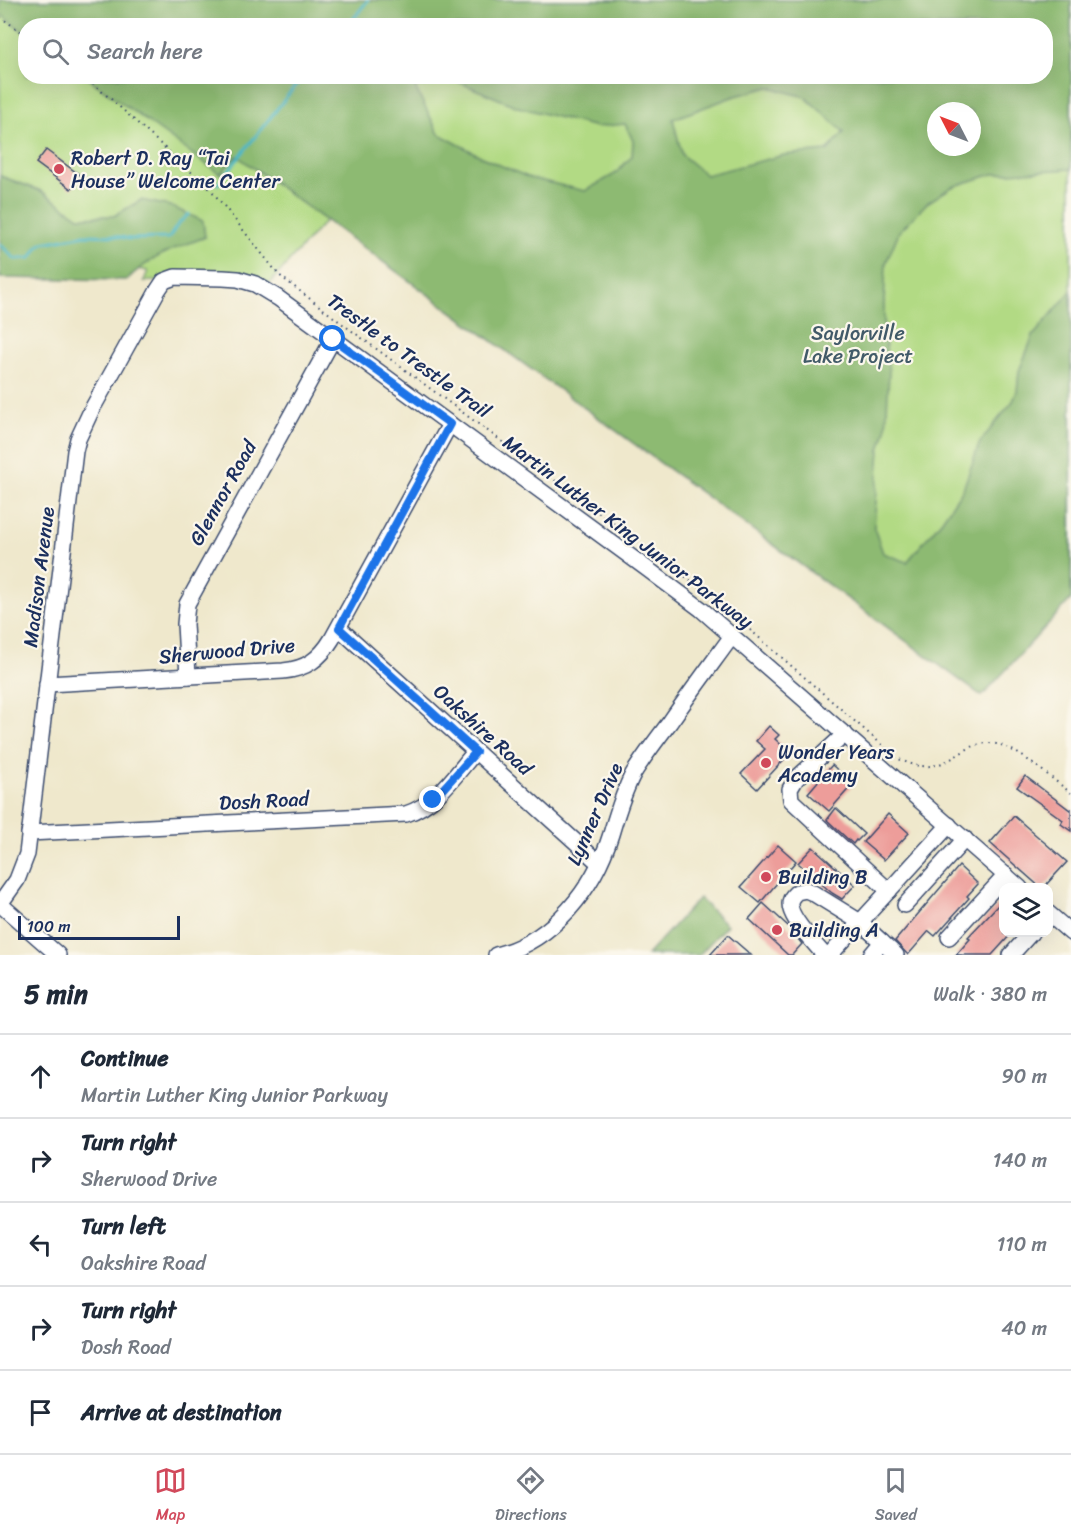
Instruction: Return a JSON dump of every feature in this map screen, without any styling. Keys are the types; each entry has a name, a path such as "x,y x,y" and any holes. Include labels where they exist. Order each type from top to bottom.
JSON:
{"street":[{"name":"Martin Luther King Junior Parkway","path":"176,277 231,278 255,284 333,339 701,609 1015,883"},
{"name":"Madison Avenue","path":"0,904 17,880 27,854 78,439 158,290 164,281 176,277"},
{"name":"Glennor Road","path":"188,676 185,624 187,604 333,339"},
{"name":"Sherwood Drive","path":"47,684 294,670 310,664 323,654 339,628 450,424"},
{"name":"Oakshire Road","path":"339,628 599,863"},
{"name":"Lynner Drive","path":"496,955 522,946 547,932 568,912 599,863 611,834 615,817 632,777 645,754 732,636"},
{"path":"845,734 796,779 790,789 791,800 889,891"},
{"name":"Dosh Road","path":"29,833 406,814 433,800 476,752"},
{"path":"830,955 949,825"},
{"path":"905,905 965,839"},
{"path":"949,937 1006,875"},
{"path":"824,955 793,916 790,899 797,891 806,890 813,893 860,922 896,955"},
{"path":"0,904 58,955"},
{"path":"1053,917 1071,933"},
{"path":"1011,955 1027,937"},
{"path":"871,955 882,942"}],"path":[{"path":"0,17 18,29"},
{"name":"Trestle to Trestle Trail","path":"93,84 212,191 279,275 709,594 897,758 914,766 929,767 944,763 977,746 992,743 1013,751 1071,793"}],"green space":[{"name":"Saylorville Lake Project","path":"0,0 1071,0 1071,599 982,696 326,220 264,290 255,284 144,281 148,271 138,269 163,253 205,237 141,200 114,216 79,217 41,191 0,176"},
{"name":"Saylorville Lake Project","path":"0,0 1071,0 1071,169 993,174 952,187 927,203 899,232 886,263 884,331 889,372 886,430 880,450 874,528 883,553 907,562 942,520 963,489 980,442 1013,401 1017,391 1019,371 1033,336 1071,291 1071,599 982,696 237,156 220,174 96,84 436,84 415,87 439,134 488,160 530,178 585,191 615,174 632,156 633,141 625,124 596,127 518,107 463,84 1053,84 1053,18 18,18 18,28 0,14","holes":["769,87 805,97 844,132 827,151 784,155 706,175 682,155 673,119 732,97"]},
{"path":"0,176 41,191 79,217 114,216 141,200 170,206 203,221 205,237 154,259 127,280 0,278"},
{"path":"699,898 727,925 699,955 647,955"}],"building":[{"name":"Robert D. Ray “Tai House” Welcome Center","path":"46,150 81,176 71,189 36,163"},
{"name":"Wonder Years Academy","path":"769,726 779,735 775,739 790,753 757,789 741,774 765,749 756,741"},
{"path":"832,765 853,784 829,811 808,793"},
{"path":"1025,776 1070,810 1071,808 1071,831 1061,824 1063,820 1017,787"},
{"path":"836,808 864,834 853,844 827,820"},
{"path":"888,814 909,833 884,860 863,842"},
{"path":"1014,816 1067,862 1048,883 1035,883 990,843"},
{"name":"Building B","path":"778,845 796,861 760,903 741,887"},
{"path":"813,847 855,885 842,899 798,863"},
{"path":"959,866 978,884 967,896 969,898 935,936 929,931 908,955 895,941"},
{"name":"Building A","path":"763,903 788,926 802,944 792,955 788,955 749,919"},
{"path":"999,904 999,937 1008,937 992,955 956,955 970,939 968,937"},
{"path":"728,935 751,955 710,955"}],"waterway":[{"path":"354,18 368,0"},
{"path":"218,184 297,84"},
{"path":"0,244 15,259 31,258 43,243 85,235 130,239 169,238 178,224 189,214"}],"place":[{"name":"Robert D. Ray “Tai House” Welcome Center","path":"59,169"},
{"name":"Wonder Years Academy","path":"766,763"},
{"name":"Building B","path":"766,877"},
{"name":"Building A","path":"777,930"}],"route":[{"path":"333,339 450,424 339,628 476,752 433,800"}]}
